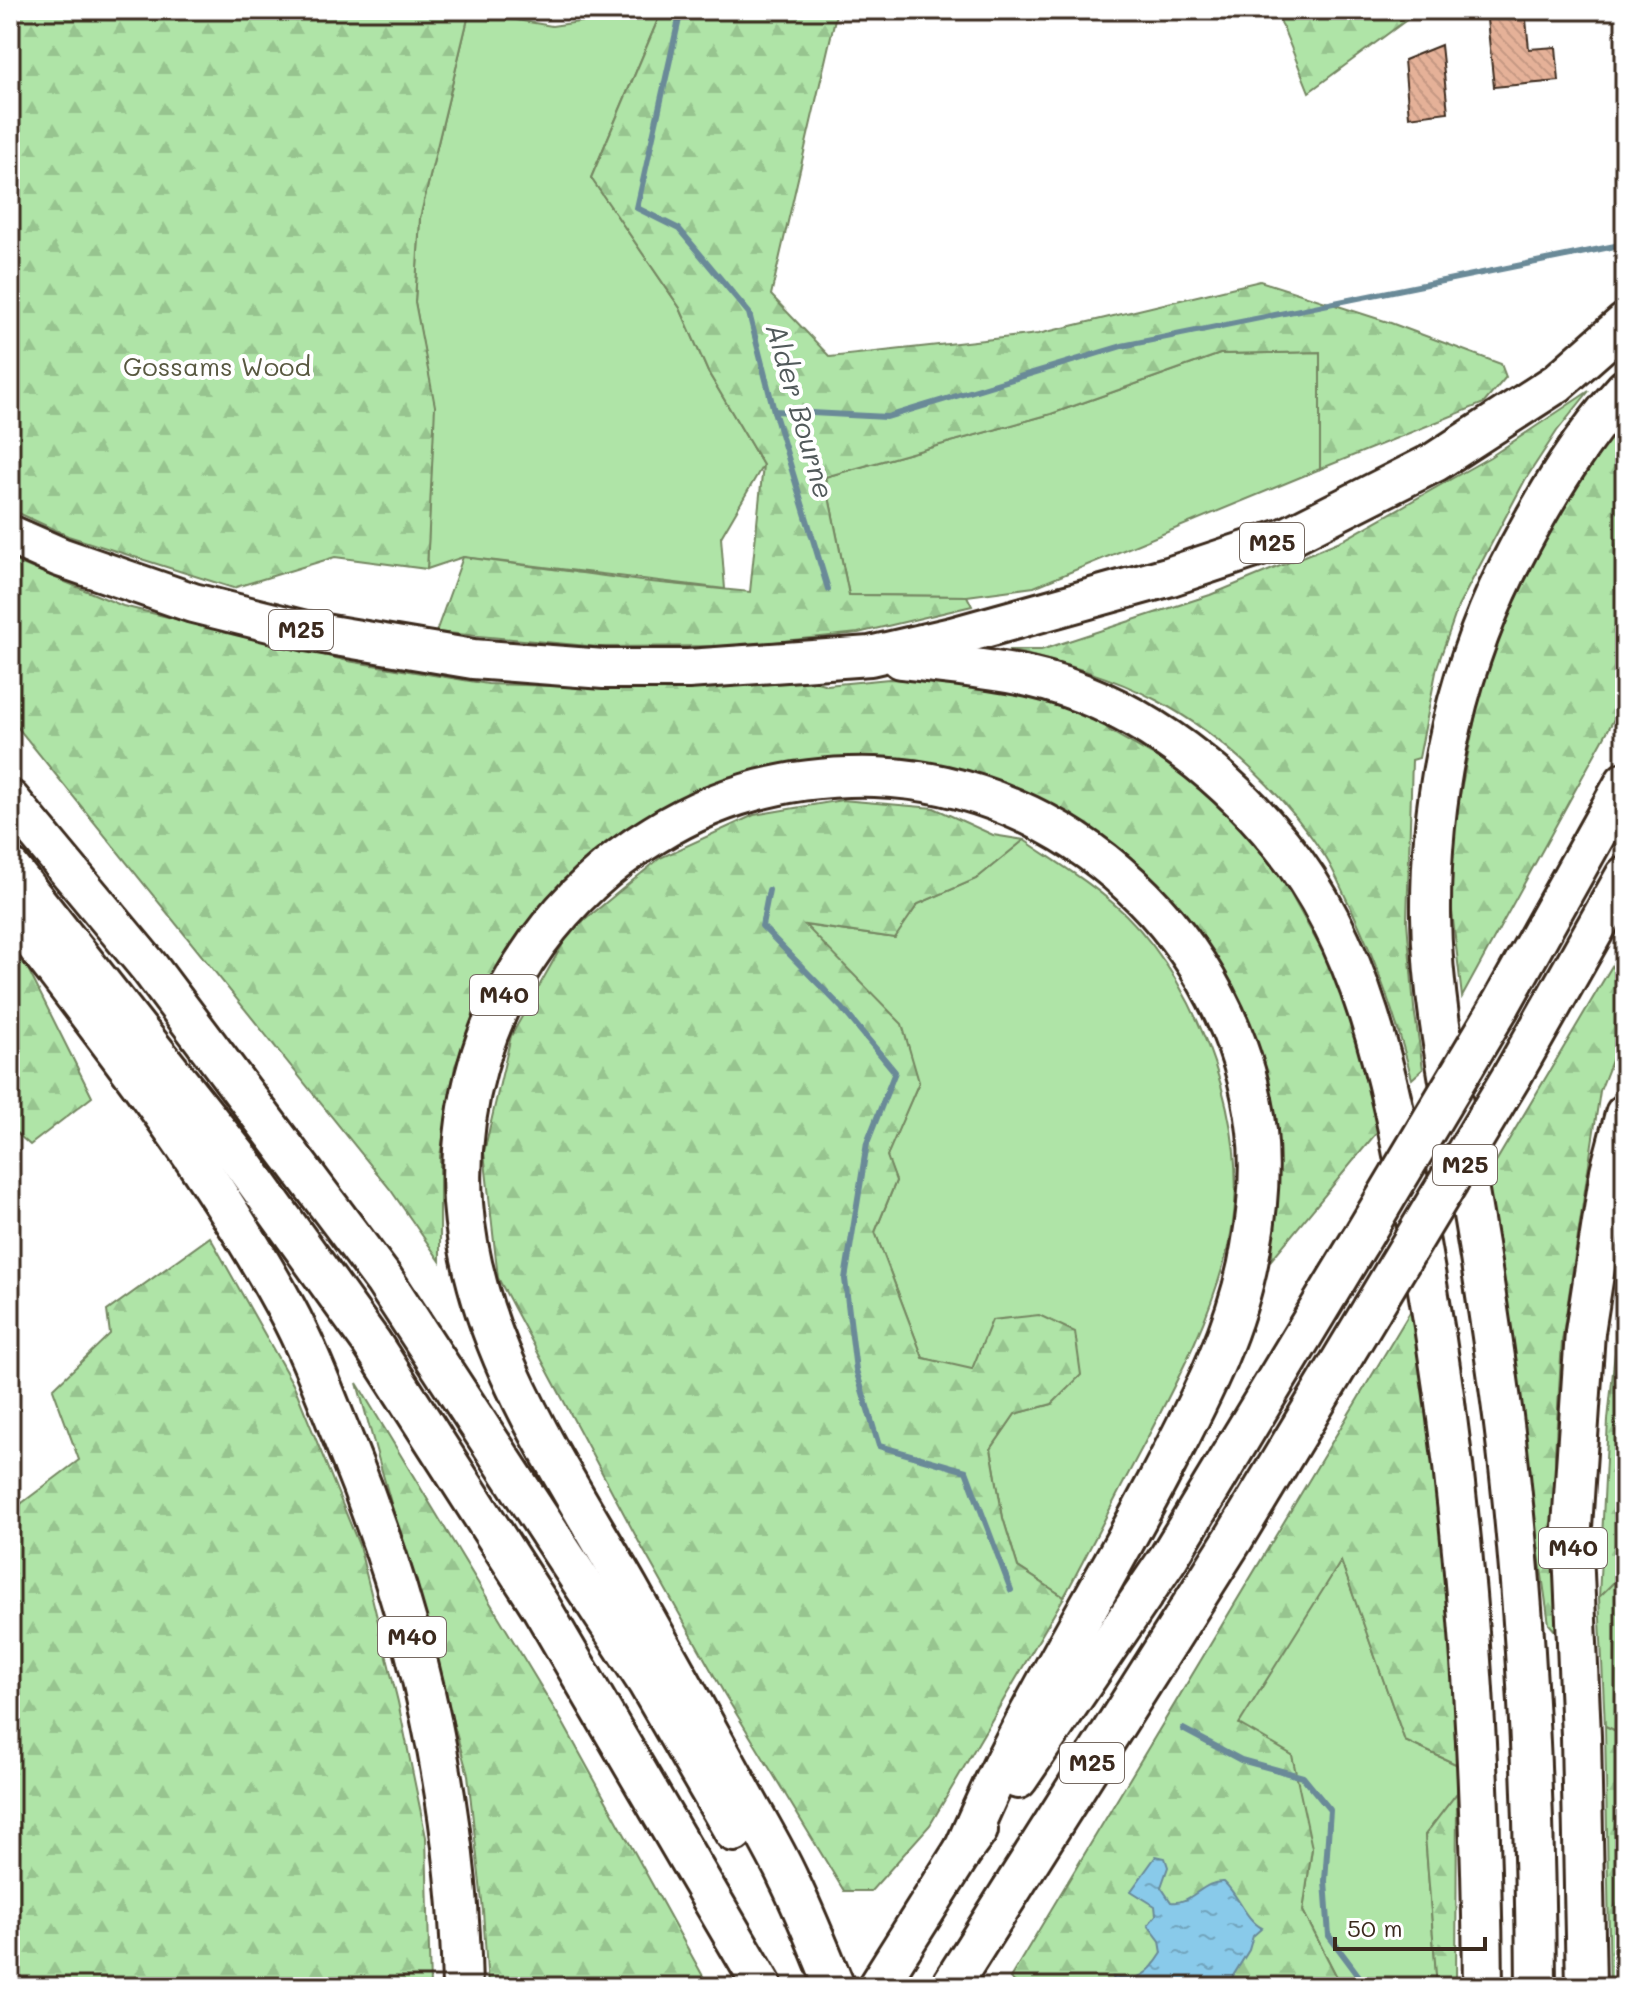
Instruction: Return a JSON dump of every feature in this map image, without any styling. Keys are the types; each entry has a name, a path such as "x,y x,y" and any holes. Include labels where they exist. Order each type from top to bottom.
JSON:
{"highway":[{"name":"M25","path":"10,535 60,557 193,603 306,631 473,659 604,669 688,669 870,656 952,637 1171,576 1285,538 1435,462 1557,383 1625,323"},
{"name":"M25","path":"1536,1987 1531,1726 1514,1509 1475,1221 1440,1028 1431,935 1435,823 1447,744 1461,688 1492,603 1526,533 1555,483 1594,426 1625,389"},
{"name":"M25","path":"870,656 976,668 1049,682 1105,704 1159,733 1229,788 1262,822 1301,871 1343,946 1370,1021 1395,1111 1429,1288 1448,1413 1463,1536 1475,1693 1483,1987"},
{"name":"M40","path":"824,1987 793,1912 786,1873 539,1431 501,1354 472,1264 463,1204 462,1168 468,1102 494,1017 515,975 555,920 609,866 677,821 746,792 796,781 869,777 942,784 1017,809 1047,823 1092,851 1154,908 1194,959 1231,1030 1253,1105 1259,1158 1255,1225 1245,1280 1223,1346 1124,1546 1007,1756 964,1849"},
{"name":"M25","path":"877,1987 964,1849 1031,1762 1169,1557 1500,1006 1625,782"},
{"name":"M40","path":"10,800 149,967 384,1280 647,1682 793,1912 835,1987"},
{"path":"10,868 238,1157 371,1342 541,1607 759,1978"},
{"name":"M25","path":"950,1987 1234,1538 1513,1074 1625,876"},
{"name":"M40","path":"10,911 130,1068 216,1194 285,1307 312,1362 392,1569 426,1689 454,1856 462,1987"},
{"name":"M40","path":"1586,1987 1581,1736 1572,1527 1580,1374 1587,1318 1610,1171 1625,1114"}],"green space":[{"name":"Gossams Wood","path":"10,10 470,10 420,218 415,302 435,406 427,569 335,557 233,588 68,536 10,509"},
{"path":"470,10 489,10 499,17 552,26 662,10 591,178 680,308 708,372 763,465 721,537 725,589 463,557 427,569 434,406 415,302 420,218"},
{"path":"662,10 837,10 771,295 830,357 1038,334 1260,281 1388,322 1501,364 1506,377 1484,403 1320,469 1320,352 1220,354 1051,414 825,477 849,595 967,596 972,606 858,633 737,646 599,647 436,632 463,557 750,592 763,465 708,372 680,308 591,178"},
{"path":"1276,10 1420,10 1309,92"},
{"path":"1320,352 1320,469 1034,587 967,596 849,595 825,477 1051,414 1220,354"},
{"path":"1589,391 1557,431 1525,480 1458,607 1437,667 1419,758 1412,760 1407,921 1423,1069 1412,1079 1383,986 1336,876 1309,834 1272,790 1207,732 1158,701 1084,671 1008,650 1041,650 1210,595 1345,539 1490,457"},
{"path":"1625,413 1625,699 1462,997 1450,894 1453,831 1488,651 1552,515"},
{"path":"10,559 123,606 348,661 488,684 648,689 800,677 827,685 889,679 954,682 1057,702 1095,715 1110,731 1186,774 1262,842 1347,996 1378,1131 1272,1259 1275,1149 1235,999 1011,790 728,780 631,827 556,888 498,966 455,1066 440,1156 440,1261 390,1189 10,718"},
{"path":"842,800 934,808 993,835 1024,840 976,879 918,904 895,938 805,925 902,1024 919,1082 887,1156 896,1181 875,1232 923,1358 972,1369 992,1320 1039,1315 1075,1332 1081,1375 1052,1404 1015,1414 991,1449 1003,1518 1018,1567 1064,1597 930,1825 871,1891 844,1891 725,1695 498,1278 484,1152 511,1036 569,933 660,858 754,815"},
{"path":"1024,840 1102,894 1153,945 1177,981 1214,1063 1227,1107 1234,1151 1236,1193 1231,1234 1206,1317 1170,1395 1064,1597 1018,1567 1003,1518 991,1449 1015,1414 1052,1404 972,1370 923,1358 875,1232 896,1181 886,1156 919,1082 804,925 894,938 918,904 976,879"},
{"path":"1625,944 1625,1027 1600,1091 1562,1341 1555,1454 1562,1639 1549,1624 1485,1180"},
{"path":"10,947 27,967 92,1097 30,1145 10,1127"},
{"path":"210,1237 295,1388 359,1545 398,1702 426,1837 430,1987 10,1987 10,1512 79,1460 53,1389 110,1334 107,1311"},
{"path":"1625,1255 1625,1571 1599,1597 1608,1420"},
{"path":"1416,1302 1443,1519 1458,1765 1405,1741 1341,1561 1239,1724 1292,1755 1312,1848 1303,1911 1342,1987 1020,1987 1010,1978"},
{"path":"357,1383 563,1723 709,1987 488,1987 468,1775"},
{"path":"1341,1560 1405,1741 1458,1765 1457,1793 1425,1835 1437,1987 1342,1987 1303,1911 1312,1848 1238,1724"},
{"path":"1625,1571 1625,1735 1605,1726 1599,1597"},
{"path":"1605,1726 1625,1735 1625,1987 1610,1987"},
{"path":"1457,1793 1456,1987 1437,1987 1425,1835"}],"water":[{"path":"1156,1856 1165,1858 1168,1867 1161,1887 1171,1902 1185,1900 1210,1885 1224,1882 1251,1919 1262,1928 1253,1936 1249,1950 1231,1979 1193,1987 1115,1987 1113,1977 1136,1978 1152,1966 1162,1953 1160,1941 1148,1925 1156,1915 1155,1906 1131,1891"}],"building":[{"path":"1486,10 1525,10 1529,49 1556,47 1559,81 1494,87"},
{"path":"1441,45 1448,112 1409,117 1404,60"}],"waterway":[{"name":"Alder Bourne","path":"681,10 637,208 679,229 749,313 774,411 828,589"},
{"path":"774,411 887,417 1122,346 1625,244"},
{"name":"Alder Bourne","path":"769,890 762,926 842,1008 895,1072 867,1143 845,1279 856,1370 879,1446 966,1471 1011,1590"},
{"name":"Alder Bourne","path":"1183,1729 1241,1760 1303,1777 1330,1810 1325,1881 1329,1936 1367,1987"}]}
